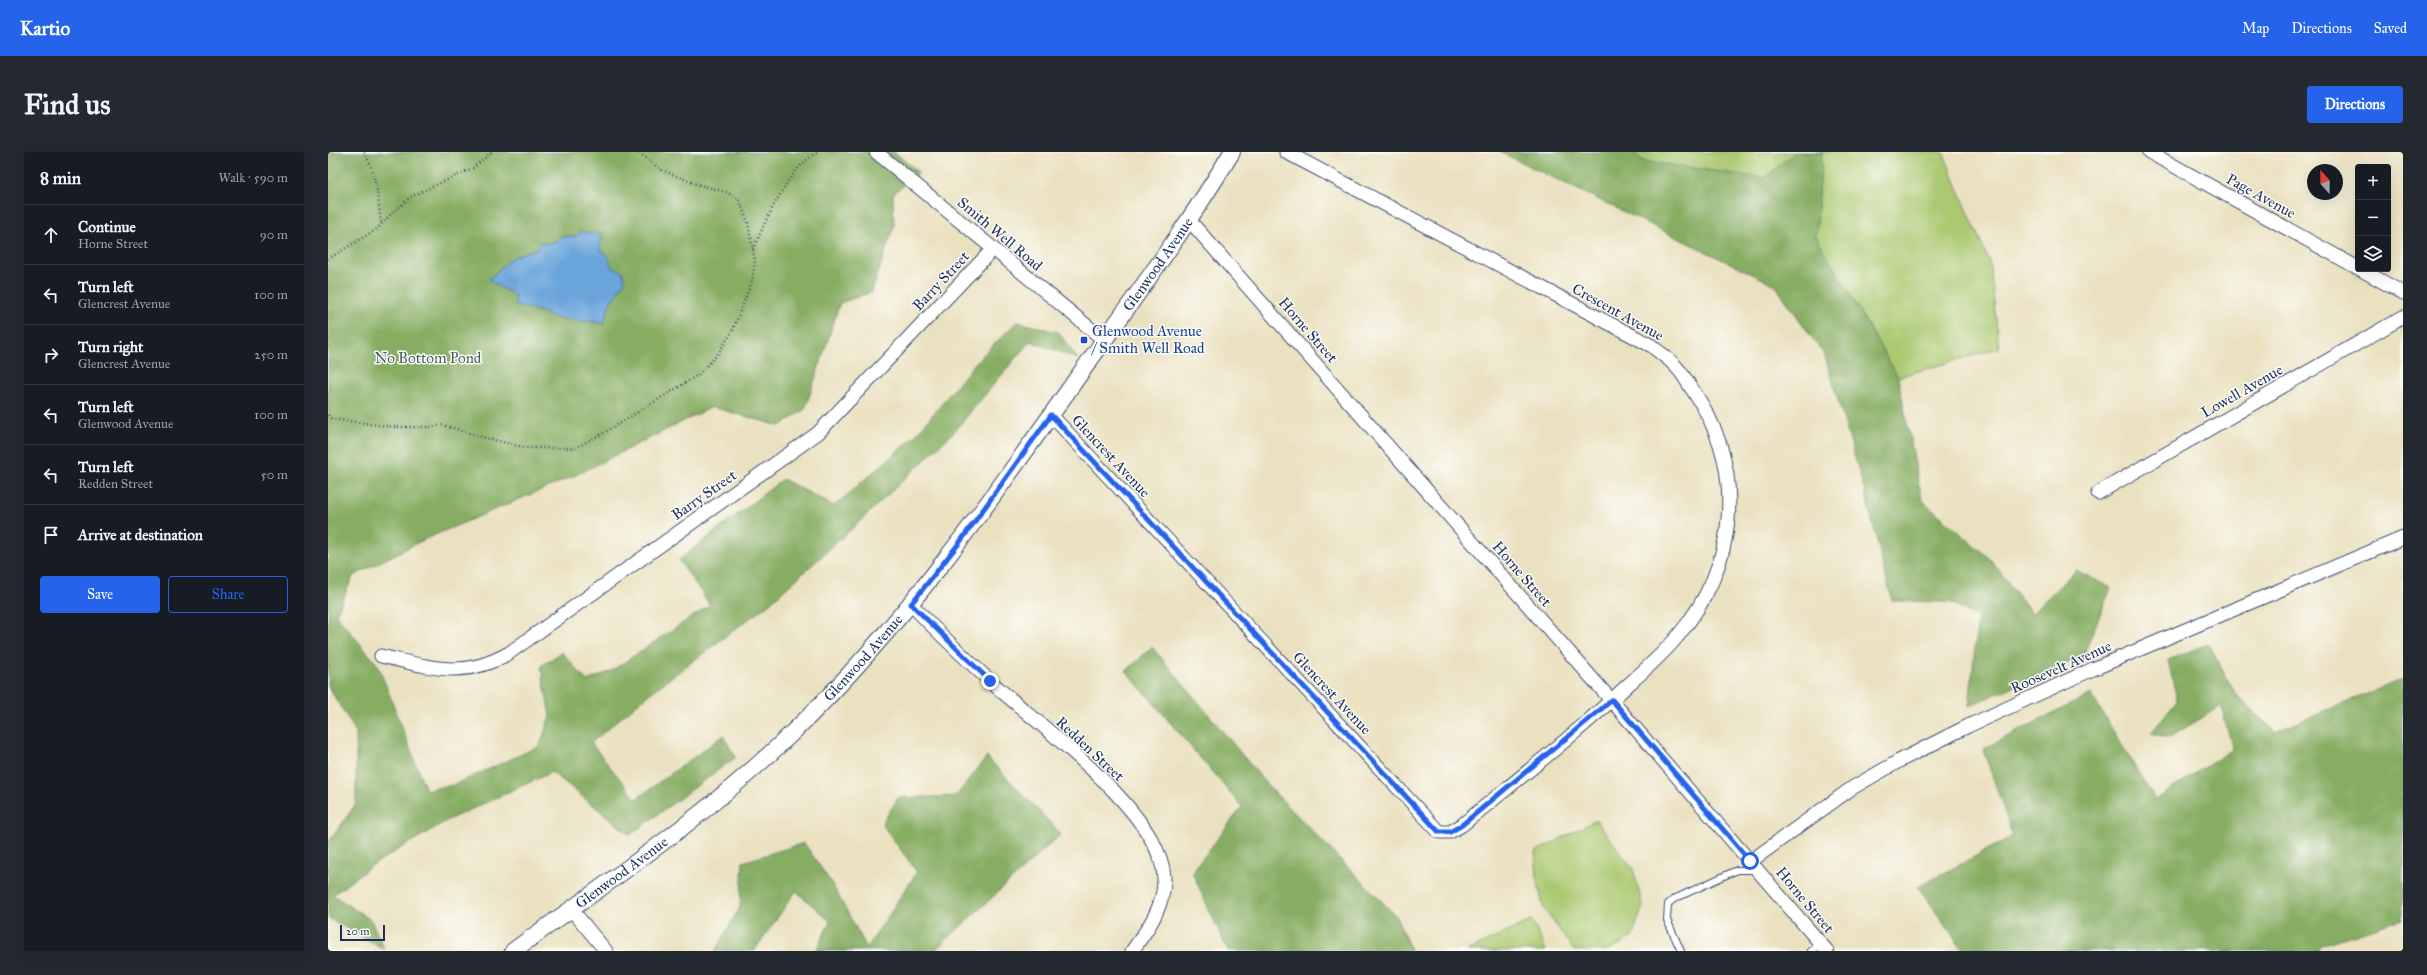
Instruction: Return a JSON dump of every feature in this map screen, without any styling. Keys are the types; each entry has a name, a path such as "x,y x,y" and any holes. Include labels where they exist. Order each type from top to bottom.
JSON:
{"street":[{"name":"Smith Well Road","path":"876,152 1104,340"},
{"name":"Glenwood Avenue","path":"513,951 654,848 766,757 843,680 911,604 960,542 1189,220 1232,152"},
{"name":"Crescent Avenue","path":"1286,152 1652,346 1678,369 1700,401 1717,434 1728,470 1730,507 1724,543 1713,578 1698,607 1678,636 1612,700"},
{"name":"Page Avenue","path":"2149,152 2355,266"},
{"name":"Horne Street","path":"1189,220 1612,700 1754,865 1820,949"},
{"name":"Barry Street","path":"381,656 457,670 474,668 492,663 509,653 818,433 993,249"},
{"name":"Page Avenue","path":"2366,272 2403,293"},
{"name":"Lowell Avenue","path":"2098,493 2403,317"},
{"name":"Glencrest Avenue","path":"1051,415 1439,832 1450,832 1462,825 1612,700"},
{"name":"Roosevelt Avenue","path":"1754,865 1852,788 1899,761 1968,726 2093,669 2403,538"},
{"name":"Redden Street","path":"911,604 990,681 1123,801 1145,829 1161,860 1164,877 1162,895 1157,912 1148,929 1132,951"},
{"path":"571,909 606,951"}],"lane":[{"path":"1682,951 1667,920 1668,904 1737,870 1754,865"}],"path":[{"path":"364,152 370,162 375,181 381,224"},
{"path":"328,259 381,224 412,196 473,168 492,152"},
{"path":"328,416 332,419 394,427 431,428 443,425 482,437 528,448 575,448 604,433 698,375 717,355 732,332 752,281 755,261 748,223 739,199 726,192 696,184 662,170 638,152"},
{"path":"752,251 788,181 807,159 819,152"}],"green space":[{"name":"No Bottom Pond","path":"328,152 894,152 919,173 893,194 894,226 872,292 840,303 805,409 780,426 712,407 572,477 423,540 353,576 336,615 378,665 426,790 453,785 540,746 550,716 541,666 562,652 587,681 611,671 710,605 679,560 783,479 834,506 915,436 977,361 1017,322 1058,332 1078,359 1030,341 953,433 856,525 770,603 649,694 591,743 636,799 723,736 736,757 630,835 552,772 448,820 371,866 333,895 371,920 384,949 328,918 328,843 356,804 356,732 328,686","holes":["585,232 591,234 600,250 608,256 612,269 625,281 610,303 604,323 551,317 533,309 489,279 513,257 570,235 577,237"]},
{"path":"1500,152 1634,152 1642,161 1764,178 1796,152 1822,152 1816,237 1898,377 1922,500 1990,559 2032,613 2076,570 2111,588 2083,656 1969,706 1978,617 1949,602 1892,601 1865,492 1825,356 1775,285"},
{"path":"1634,152 1796,152 1764,178 1642,161"},
{"path":"1822,152 1943,152 1990,264 1999,348 1898,377 1816,237"},
{"path":"2208,644 2235,693 2275,732 2403,679 2403,919 2318,946 2319,951 1964,951 1918,887 2013,836 1983,749 2091,694 2155,800 2233,749 2221,706 2169,738 2151,733 2177,700 2168,660"},
{"path":"1152,647 1270,788 1396,916 1411,951 1228,951 1192,872 1242,807 1126,671"},
{"path":"987,757 1061,834 934,951 816,951 830,921 796,891 754,951 715,951 740,907 743,862 804,843 832,884 867,948 917,872 882,824 898,798 956,796"},
{"path":"1596,820 1633,869 1643,906 1632,937 1608,951 1574,951 1543,907 1537,878 1535,852"},
{"path":"1532,920 1546,951 1467,951"}],"water":[{"path":"580,231 591,234 602,233 600,250 608,256 612,268 622,271 625,281 610,303 604,323 556,318 541,311 516,306 513,293 500,287 489,279 513,257 537,249 541,241 545,244 555,242 562,236 577,237"}],"place":[{"name":"Glenwood Avenue / Smith Well Road","path":"1084,340"}],"route":[{"path":"990,681 911,604 960,542 1051,415 1439,832 1450,832 1462,825 1612,700 1750,861"}]}
